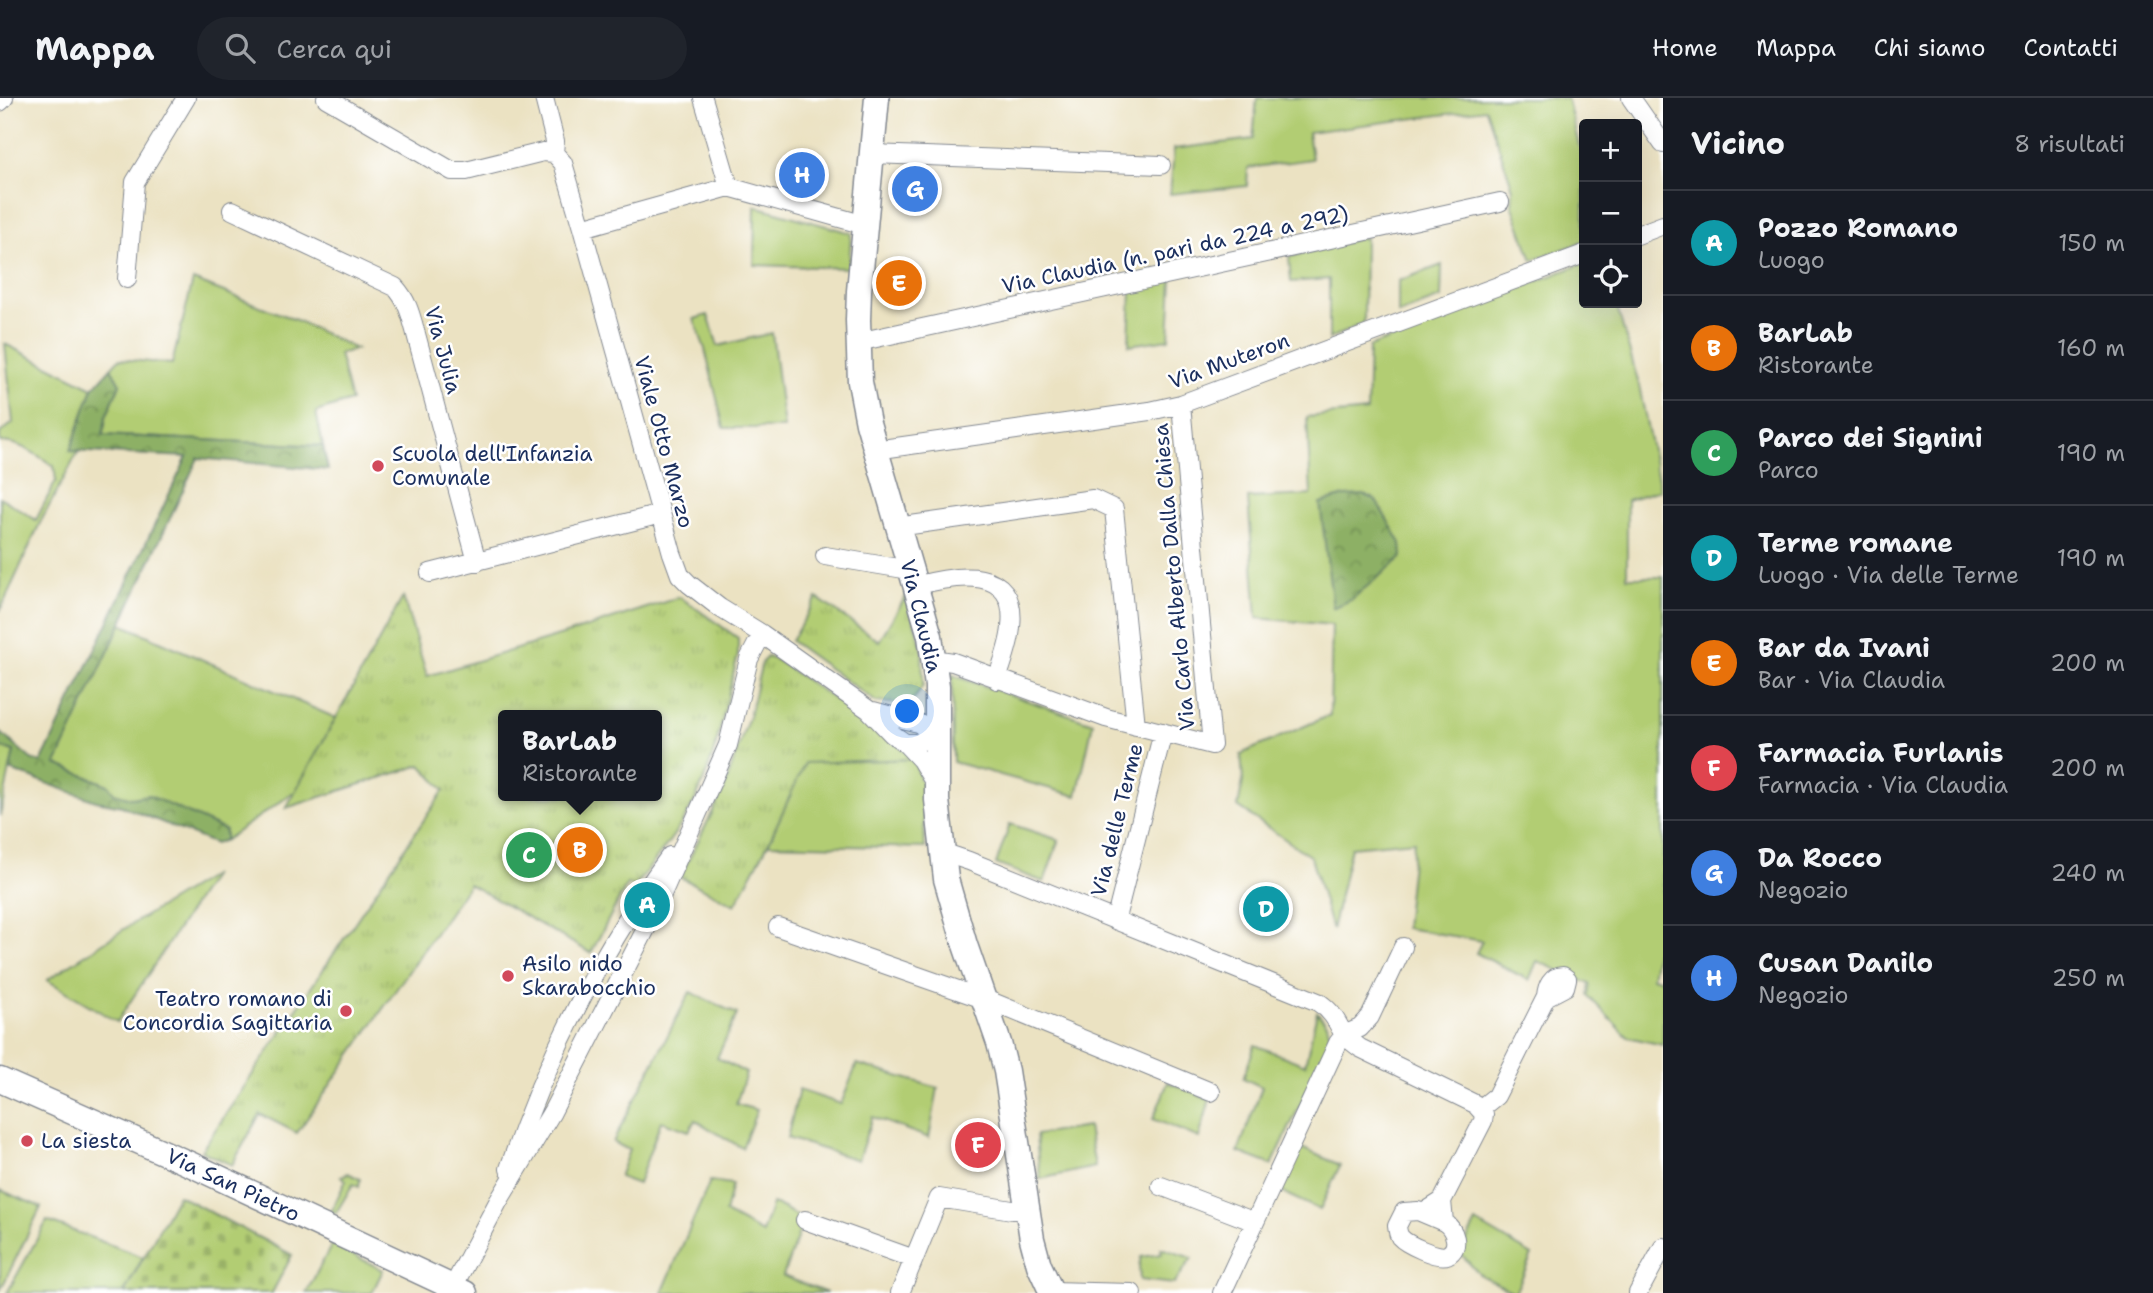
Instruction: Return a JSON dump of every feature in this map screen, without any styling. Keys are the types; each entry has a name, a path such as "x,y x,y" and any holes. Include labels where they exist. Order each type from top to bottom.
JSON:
{"street":[{"path":"0,102 4,98"},
{"path":"127,279 135,182 186,98"},
{"path":"326,98 452,171 466,171 543,152 554,153"},
{"name":"Viale Otto Marzo","path":"544,98 555,141 554,153 563,163 671,553 680,575 720,608 869,710 921,760 937,785"},
{"path":"702,98 729,187"},
{"name":"Via Claudia","path":"877,98 859,291 860,382 867,424 929,636 937,686 937,785 943,856 950,897 1006,1071 1026,1210 1035,1252 1052,1292"},
{"path":"1631,98 1663,144"},
{"path":"872,154 1161,165"},
{"path":"582,228 729,187 865,226"},
{"name":"Via Claudia (n. pari da 224 a 292)","path":"858,342 1500,202"},
{"name":"Via Julia","path":"232,210 395,287 402,295 408,305 477,562"},
{"path":"1642,232 1663,225"},
{"name":"Via Muteron","path":"875,450 1150,411 1181,404 1579,256"},
{"name":"Via Carlo Alberto Dalla Chiesa","path":"1163,732 1212,745 1181,404"},
{"path":"897,527 1093,499 1114,509 1136,726"},
{"path":"429,573 661,514"},
{"path":"825,556 913,578 974,578 992,581 1002,587 1011,606 1011,628 997,680"},
{"path":"498,1202 552,1112 651,919 728,745 750,659 762,635"},
{"path":"933,659 953,662 997,680 1136,726 1163,732"},
{"path":"903,719 930,701 937,686"},
{"name":"Viale Otto Marzo","path":"869,710 925,726 938,736"},
{"name":"Via delle Terme","path":"1116,918 1163,732"},
{"path":"905,743 916,743 938,736"},
{"path":"459,1290 498,1202 529,1111 595,971 637,901 689,831"},
{"name":"Via delle Terme","path":"943,856 951,855 970,861 1318,1002 1332,1014 1344,1035"},
{"path":"778,927 995,1003 1211,1092"},
{"path":"1222,1293 1338,1043 1344,1035 1360,1028 1370,1017 1403,947"},
{"path":"1481,1108 1496,1096 1546,997"},
{"path":"1344,1035 1360,1048 1481,1108 1483,1114 1479,1131 1442,1201 1423,1213"},
{"name":"Via San Pietro","path":"0,1080 192,1164 459,1290"},
{"path":"1161,1186 1255,1222"},
{"path":"900,1293 939,1198 1026,1210"},
{"path":"1442,1201 1444,1222"},
{"path":"1418,1211 1444,1222 1454,1232 1454,1247 1447,1255 1436,1255 1407,1243 1398,1231 1399,1219 1404,1212 1418,1211"},
{"path":"805,1220 914,1259"},
{"path":"1638,1293 1663,1247"},
{"path":"1052,1292 1132,1293"}],"green space":[{"path":"1257,98 1567,98 1579,145 1579,244 1532,260 1512,204 1513,189 1486,109 1308,132 1312,159 1248,168 1247,186 1170,194 1174,149 1253,139"},
{"path":"755,206 851,233 849,268 754,265"},
{"path":"1365,237 1364,323 1329,339 1329,279 1291,282 1289,257"},
{"path":"1442,265 1441,298 1398,314 1398,281"},
{"path":"1579,265 1579,308 1617,308 1639,385 1660,490 1627,500 1627,577 1663,577 1663,913 1652,977 1663,980 1663,1045 1628,1037 1588,996 1590,984 1537,961 1529,980 1476,953 1482,941 1405,928 1414,841 1351,847 1332,930 1311,857 1238,807 1243,781 1241,754 1330,715 1332,625 1257,618 1248,498 1311,495 1307,417 1367,411 1369,347"},
{"path":"193,280 296,320 356,349 339,354 351,401 316,412 323,446 103,435 106,417 120,384 111,368 119,359 172,364"},
{"path":"1172,280 1169,339 1129,345 1131,289"},
{"path":"708,315 718,346 772,333 784,428 724,428 705,349 694,319"},
{"path":"5,344 93,388 70,451 78,452 40,523 0,611 0,497 36,520 56,481 54,466 21,447 0,442 0,433 13,423"},
{"path":"111,368 120,384 106,417 103,435 323,446 328,470 198,458 56,764 108,785 114,793 132,798 148,795 225,830 225,840 215,844 122,806 96,801 10,770 14,751 0,747 0,732 31,759 41,763 187,457 70,451 93,388"},
{"path":"1363,495 1375,499 1401,543 1402,557 1351,600 1333,608 1320,503 1345,496"},
{"path":"906,596 922,647 923,685 915,698 901,704 876,702 791,641 817,598 879,641"},
{"path":"403,597 427,676 680,597 738,638 738,655 721,725 711,760 692,807 635,887 627,884 591,953 469,884 297,1133 260,1114 232,1165 201,1151 444,790 421,765 286,808"},
{"path":"121,624 336,718 296,791 225,840 225,830 114,793 108,785 55,764"},
{"path":"767,657 776,660 889,736 913,759 805,763 768,844 735,905 680,877 724,789 749,716 762,662"},
{"path":"952,675 1093,723 1077,796 953,762"},
{"path":"0,747 14,751 0,816"},
{"path":"913,759 923,786 925,848 768,844 805,762"},
{"path":"1010,824 1059,840 1044,882 996,864"},
{"path":"213,875 117,1022 47,980 124,929"},
{"path":"690,992 737,1014 717,1058 746,1073 736,1104 757,1110 742,1148 695,1120 689,1131 661,1121 638,1184 619,1177 629,1150 613,1142"},
{"path":"1317,1012 1327,1024 1331,1039 1272,1165 1238,1152 1262,1087 1243,1078 1255,1045 1305,1065"},
{"path":"857,1064 938,1088 929,1138 872,1117 858,1160 787,1138 799,1090 841,1104"},
{"path":"1168,1082 1210,1099 1199,1138 1153,1119"},
{"path":"1088,1127 1095,1167 1040,1179 1036,1135"},
{"path":"1297,1146 1340,1165 1320,1210 1277,1190"},
{"path":"348,1173 360,1179 359,1187 353,1184 336,1213 331,1212 346,1180 341,1176"},
{"path":"710,1181 732,1184 725,1213 762,1233 772,1204 798,1216 795,1224 801,1227 783,1276 827,1293 662,1293"},
{"path":"0,1190 41,1207 0,1291"},
{"path":"178,1195 292,1255 272,1293 124,1293"},
{"path":"47,1221 143,1257 124,1293 7,1293"},
{"path":"1476,1222 1532,1255 1515,1293 1480,1275 1460,1253"},
{"path":"332,1244 383,1270 372,1293 306,1293"},
{"path":"1161,1248 1192,1258 1174,1284 1140,1280 1141,1257 1162,1254"}],"place":[{"name":"Cusan Danilo","path":"802,175"},
{"name":"Da Rocco","path":"915,189"},
{"name":"Bar da Ivani","path":"899,283"},
{"name":"Scuola dell'Infanzia Comunale","path":"378,466"},
{"name":"BarLab","path":"580,850"},
{"name":"Parco dei Signini","path":"529,855"},
{"name":"Pozzo Romano","path":"647,905"},
{"name":"Terme romane","path":"1266,909"},
{"name":"Asilo nido Skarabocchio","path":"508,976"},
{"name":"Teatro romano di Concordia Sagittaria","path":"346,1011"},
{"name":"La siesta","path":"27,1141"},
{"name":"Farmacia Furlanis","path":"978,1145"}]}
